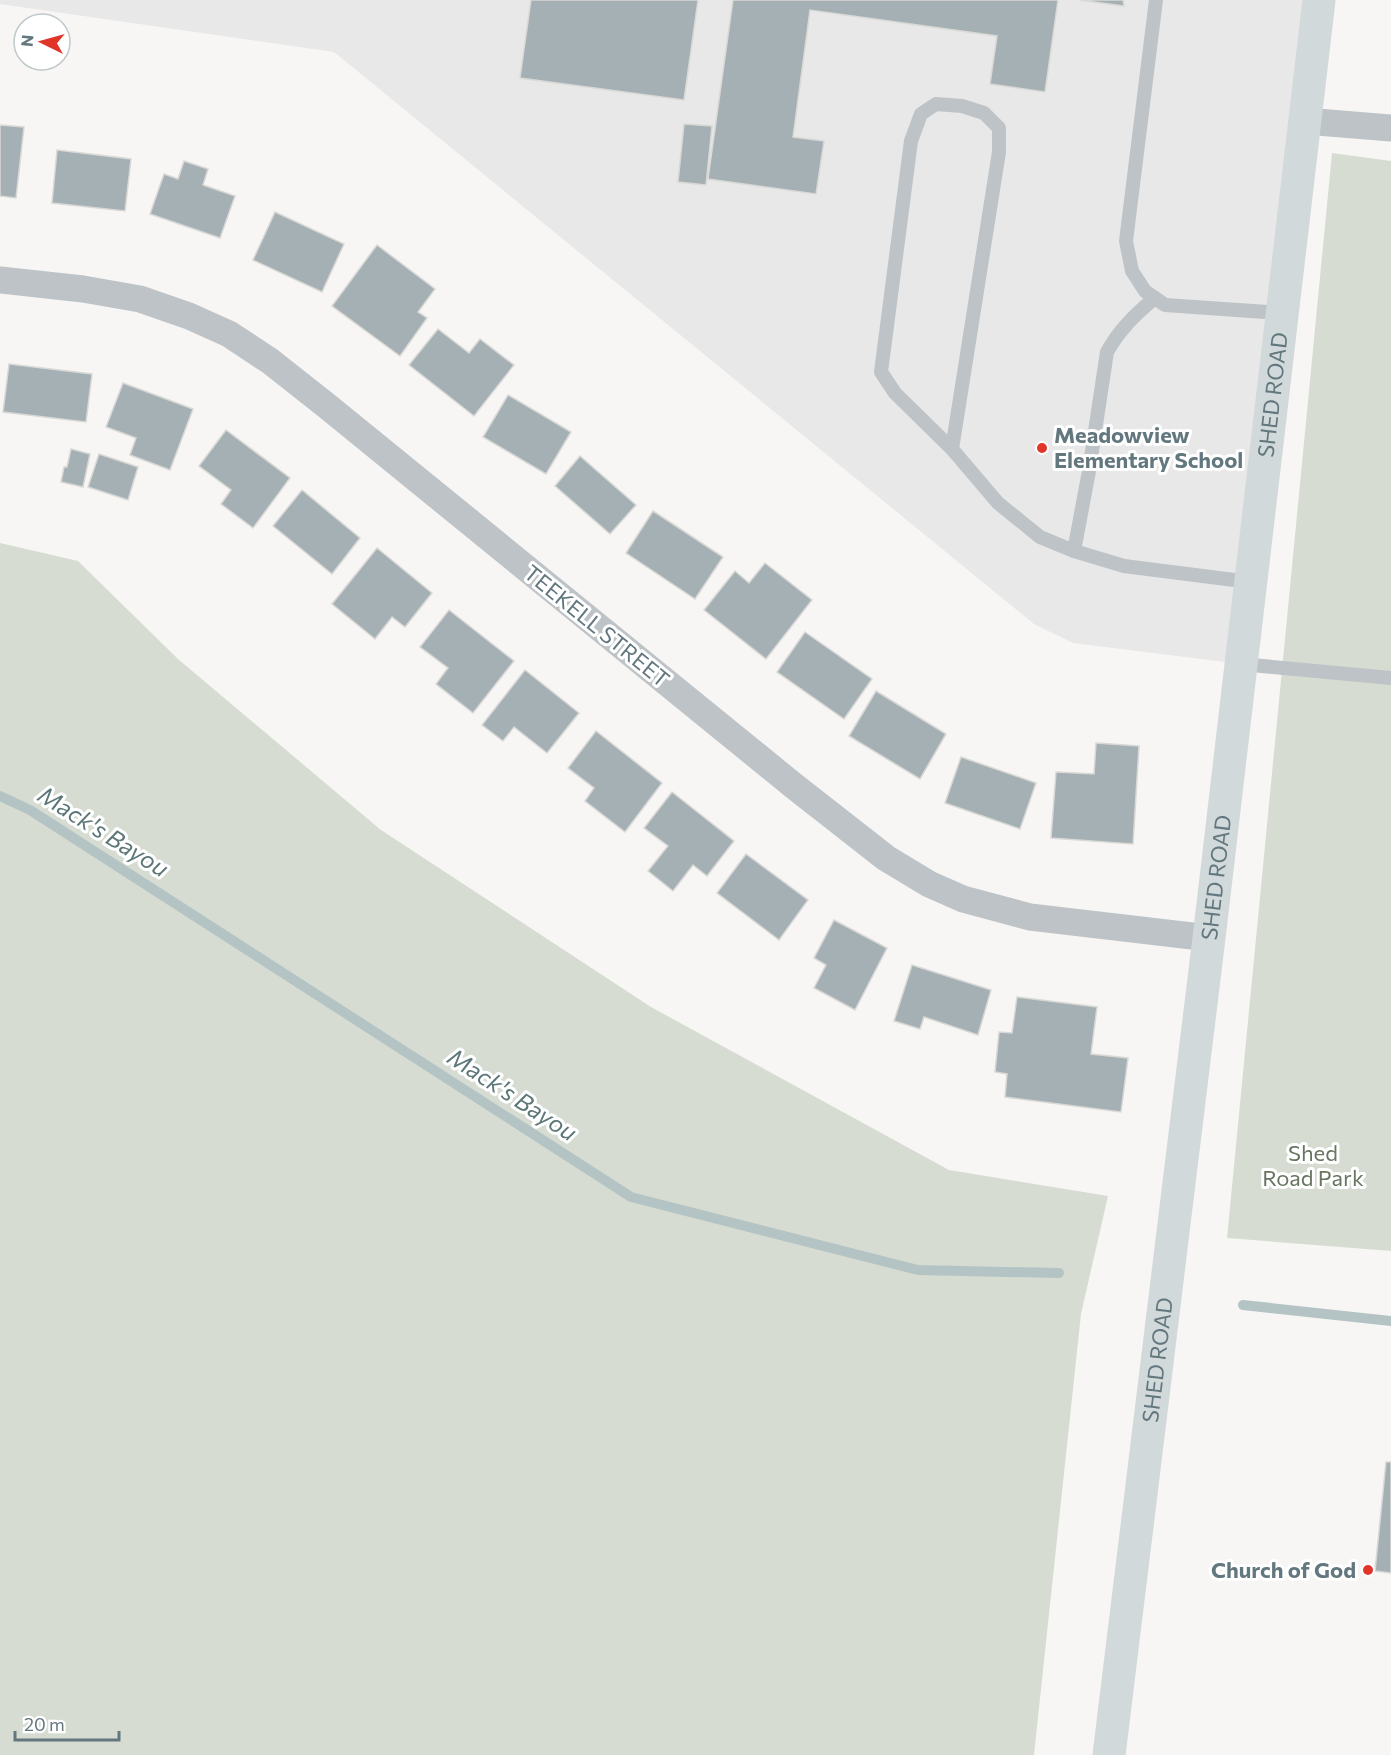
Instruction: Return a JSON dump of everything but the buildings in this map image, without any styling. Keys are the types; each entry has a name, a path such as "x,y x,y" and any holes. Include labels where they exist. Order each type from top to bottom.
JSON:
{"street":[{"name":"SHED ROAD","path":"1109,1755 1242,664 1319,0"},
{"path":"1305,121 1391,128"},
{"name":"TEEKELL STREET","path":"0,280 83,289 140,299 189,316 229,334 270,361 327,406 886,858 929,884 963,898 1030,917 1209,938"}],"lane":[{"path":"1156,0 1126,241 1132,271 1145,291 1165,305 1281,313"},
{"path":"952,449 999,152 999,128 984,113 962,106 936,104 921,114 910,141 881,372 895,393 952,449 998,503 1040,537 1074,551 1124,566 1250,582"},
{"path":"1074,551 1107,352 1116,335 1155,298"},
{"path":"1242,664 1391,678"}],"shaded area":[{"name":"Meadowview Elementary School","path":"0,0 1319,0 1241,664 1073,643 1034,624 334,52 72,14 72,12 56,12 0,4"}],"green space":[{"name":"Shed Road Park","path":"1332,153 1391,161 1391,1251 1227,1238"},
{"path":"0,543 78,561 178,659 381,830 651,1007 949,1170 1108,1196 1081,1314 1034,1755 0,1755"}],"waterway":[{"name":"Mack's Bayou","path":"0,796 30,810 631,1197 918,1270 1059,1273"},
{"name":"Mack's Bayou","path":"1243,1305 1391,1321"}],"place":[{"name":"Meadowview Elementary School","path":"1042,448"},
{"name":"Church of God","path":"1368,1570"}]}
